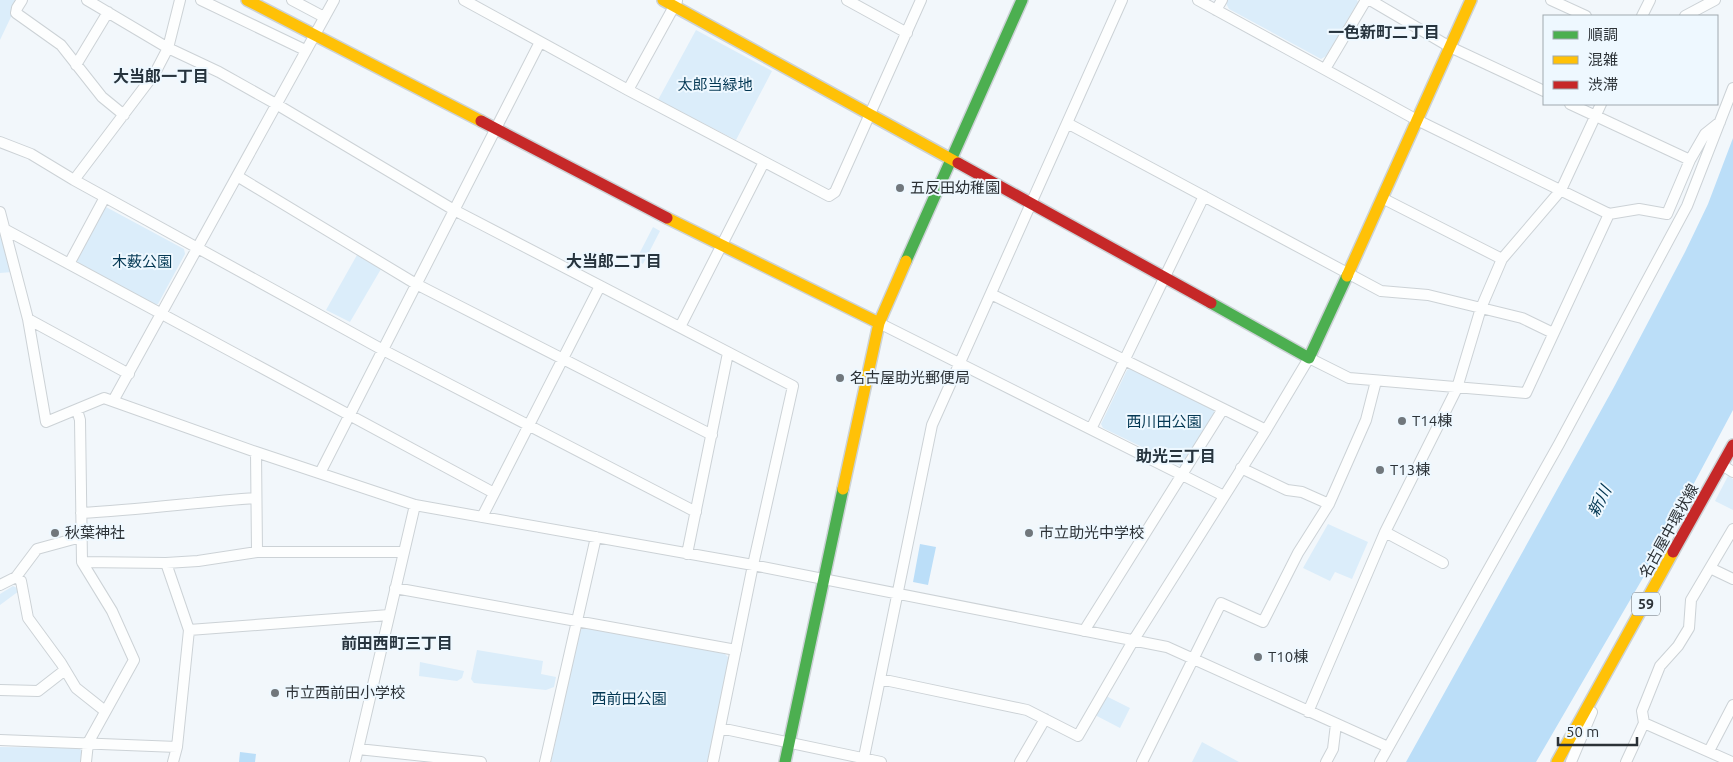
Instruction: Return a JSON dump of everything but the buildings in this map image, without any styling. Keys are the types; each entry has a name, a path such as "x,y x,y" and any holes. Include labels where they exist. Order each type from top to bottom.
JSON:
{"street":[{"path":"22,0 16,13 61,45 102,97 124,115"},
{"path":"88,0 168,48 220,72 276,104 454,210 793,386 753,565 713,762"},
{"path":"74,180 155,73 168,48 180,0"},
{"path":"201,0 305,50"},
{"path":"248,0 722,246 1224,496"},
{"path":"292,0 324,17"},
{"path":"113,402 334,0"},
{"path":"663,0 676,3 1030,204 1309,358 1350,378 1526,393 1609,214"},
{"path":"846,0 907,33"},
{"path":"468,1 628,90 829,196 836,192 921,0"},
{"path":"786,762 879,323 1022,0"},
{"path":"863,760 932,425 1122,0"},
{"path":"1198,0 1417,120 1609,214 1639,209 1667,214 1690,160 1705,134 1721,121"},
{"path":"1216,10 1222,0"},
{"path":"1325,69 1368,0 1450,47 1543,92"},
{"path":"880,679 1027,710 1078,736 1133,641 1266,430 1309,358 1471,0"},
{"path":"1551,0 1584,15"},
{"path":"1642,15 1650,0"},
{"path":"1687,15 1715,0"},
{"path":"628,90 676,3"},
{"path":"76,65 108,12"},
{"path":"320,474 540,42"},
{"path":"1380,762 1559,444 1687,206 1733,88"},
{"path":"1572,105 1690,160"},
{"path":"1308,712 1384,532 1457,388 1481,308 1502,259 1561,190 1601,105"},
{"path":"1067,122 1382,291 1428,295 1522,318 1553,334"},
{"path":"0,142 31,154 74,180 383,350 696,512"},
{"path":"680,327 764,162"},
{"path":"237,176 416,284 712,435"},
{"path":"1092,429 1204,196"},
{"path":"69,264 105,197"},
{"path":"1382,198 1502,259"},
{"path":"0,212 28,319 46,422 104,398 320,474 415,504 753,565 1167,647 1388,747"},
{"path":"6,230 494,493"},
{"path":"482,517 600,286"},
{"path":"991,294 1266,430"},
{"path":"28,319 128,374"},
{"path":"687,554 728,353"},
{"path":"1142,762 1221,603 1263,622 1298,553 1329,504 1366,420 1376,381"},
{"path":"1084,631 1223,409"},
{"path":"77,410 80,420 80,537 82,562 112,611 134,660 88,743 86,762"},
{"name":"名古屋中環状線","path":"1557,762 1733,445"},
{"path":"256,452 257,552"},
{"path":"1722,465 1733,472"},
{"path":"1242,468 1287,490 1302,492 1329,504"},
{"path":"81,513 256,498"},
{"path":"355,762 415,504"},
{"path":"1626,762 1644,722 1642,711 1660,666 1678,646 1689,628 1691,600 1733,530"},
{"path":"1384,532 1443,563"},
{"path":"0,585 16,577 37,549 80,537"},
{"path":"545,762 596,537"},
{"path":"82,562 166,563 198,561 257,552 404,552"},
{"path":"166,563 190,630 177,747 173,762"},
{"path":"1710,568 1733,579"},
{"path":"16,577 21,581 28,618 76,688 106,711"},
{"path":"395,588 736,650"},
{"path":"190,630 389,615"},
{"path":"0,690 38,690 65,670"},
{"path":"1571,762 1595,704 1595,694"},
{"path":"1709,752 1733,705"},
{"path":"1020,762 1045,719"},
{"path":"1644,722 1732,762"},
{"path":"1326,762 1333,749 1336,724"},
{"path":"720,728 863,760 881,762"},
{"path":"0,740 177,747"},
{"path":"358,749 481,762"}],"green space":[{"path":"0,0 19,0 0,40"},
{"path":"1228,0 1357,0 1358,2 1326,56 1321,59 1229,9 1226,3"},
{"name":"太郎当緑地","path":"696,30 772,71 736,140 658,100"},
{"name":"木薮公園","path":"106,207 184,249 185,254 158,304 154,305 77,262 76,258 103,208"},
{"path":"653,227 660,231 643,264 636,260"},
{"path":"0,233 12,272 0,273"},
{"path":"357,255 381,269 350,322 326,310"},
{"name":"西川田公園","path":"1131,368 1214,410 1215,415 1185,464 1181,466 1103,428 1101,424 1127,370"},
{"path":"1728,476 1733,479 1733,510 1715,501"},
{"path":"1328,524 1368,542 1352,579 1335,572 1330,581 1303,568"},
{"path":"13,586 19,591 0,605 0,594"},
{"name":"西前田公園","path":"585,627 723,652 729,658 708,762 551,762 580,630"},
{"path":"477,650 543,661 541,674 556,677 554,687 546,690 474,683 471,679"},
{"path":"420,662 464,671 462,678 457,681 419,676"},
{"path":"1106,696 1130,708 1120,728 1095,715"},
{"path":"1202,742 1239,762 1192,762"},
{"path":"0,747 79,748 83,752 82,762 0,762"}],"water":[{"name":"新川","path":"1733,138 1733,410 1651,564 1536,762 1406,762 1614,387 1685,252 1708,204"},
{"path":"920,544 936,547 928,585 913,582"},
{"path":"240,752 256,754 255,762 239,762"}],"traffic: fast":[{"path":"906,261 1022,0"},
{"path":"1211,303 1309,358 1347,276"},
{"path":"785,762 843,489"}],"traffic: slow":[{"path":"247,0 481,121"},
{"path":"663,0 958,163"},
{"path":"1347,276 1471,0"},
{"path":"667,218 879,323"},
{"path":"843,489 879,323 906,261"},
{"path":"1557,762 1673,552"}],"traffic: jam":[{"path":"481,121 667,218"},
{"path":"958,163 1211,303"},
{"path":"1673,552 1733,445"}],"place":[{"name":"五反田幼稚園","path":"900,188"},
{"name":"名古屋助光郵便局","path":"840,378"},
{"name":"T14棟","path":"1402,421"},
{"name":"T13棟","path":"1380,470"},
{"name":"秋葉神社","path":"55,533"},
{"name":"市立助光中学校","path":"1029,533"},
{"name":"T10棟","path":"1258,657"},
{"name":"市立西前田小学校","path":"275,693"}],"district":[{"name":"一色新町二丁目","path":"1384,32"},
{"name":"大当郎一丁目","path":"161,76"},
{"name":"大当郎二丁目","path":"614,261"},
{"name":"助光三丁目","path":"1176,456"},
{"name":"前田西町三丁目","path":"397,643"}]}
